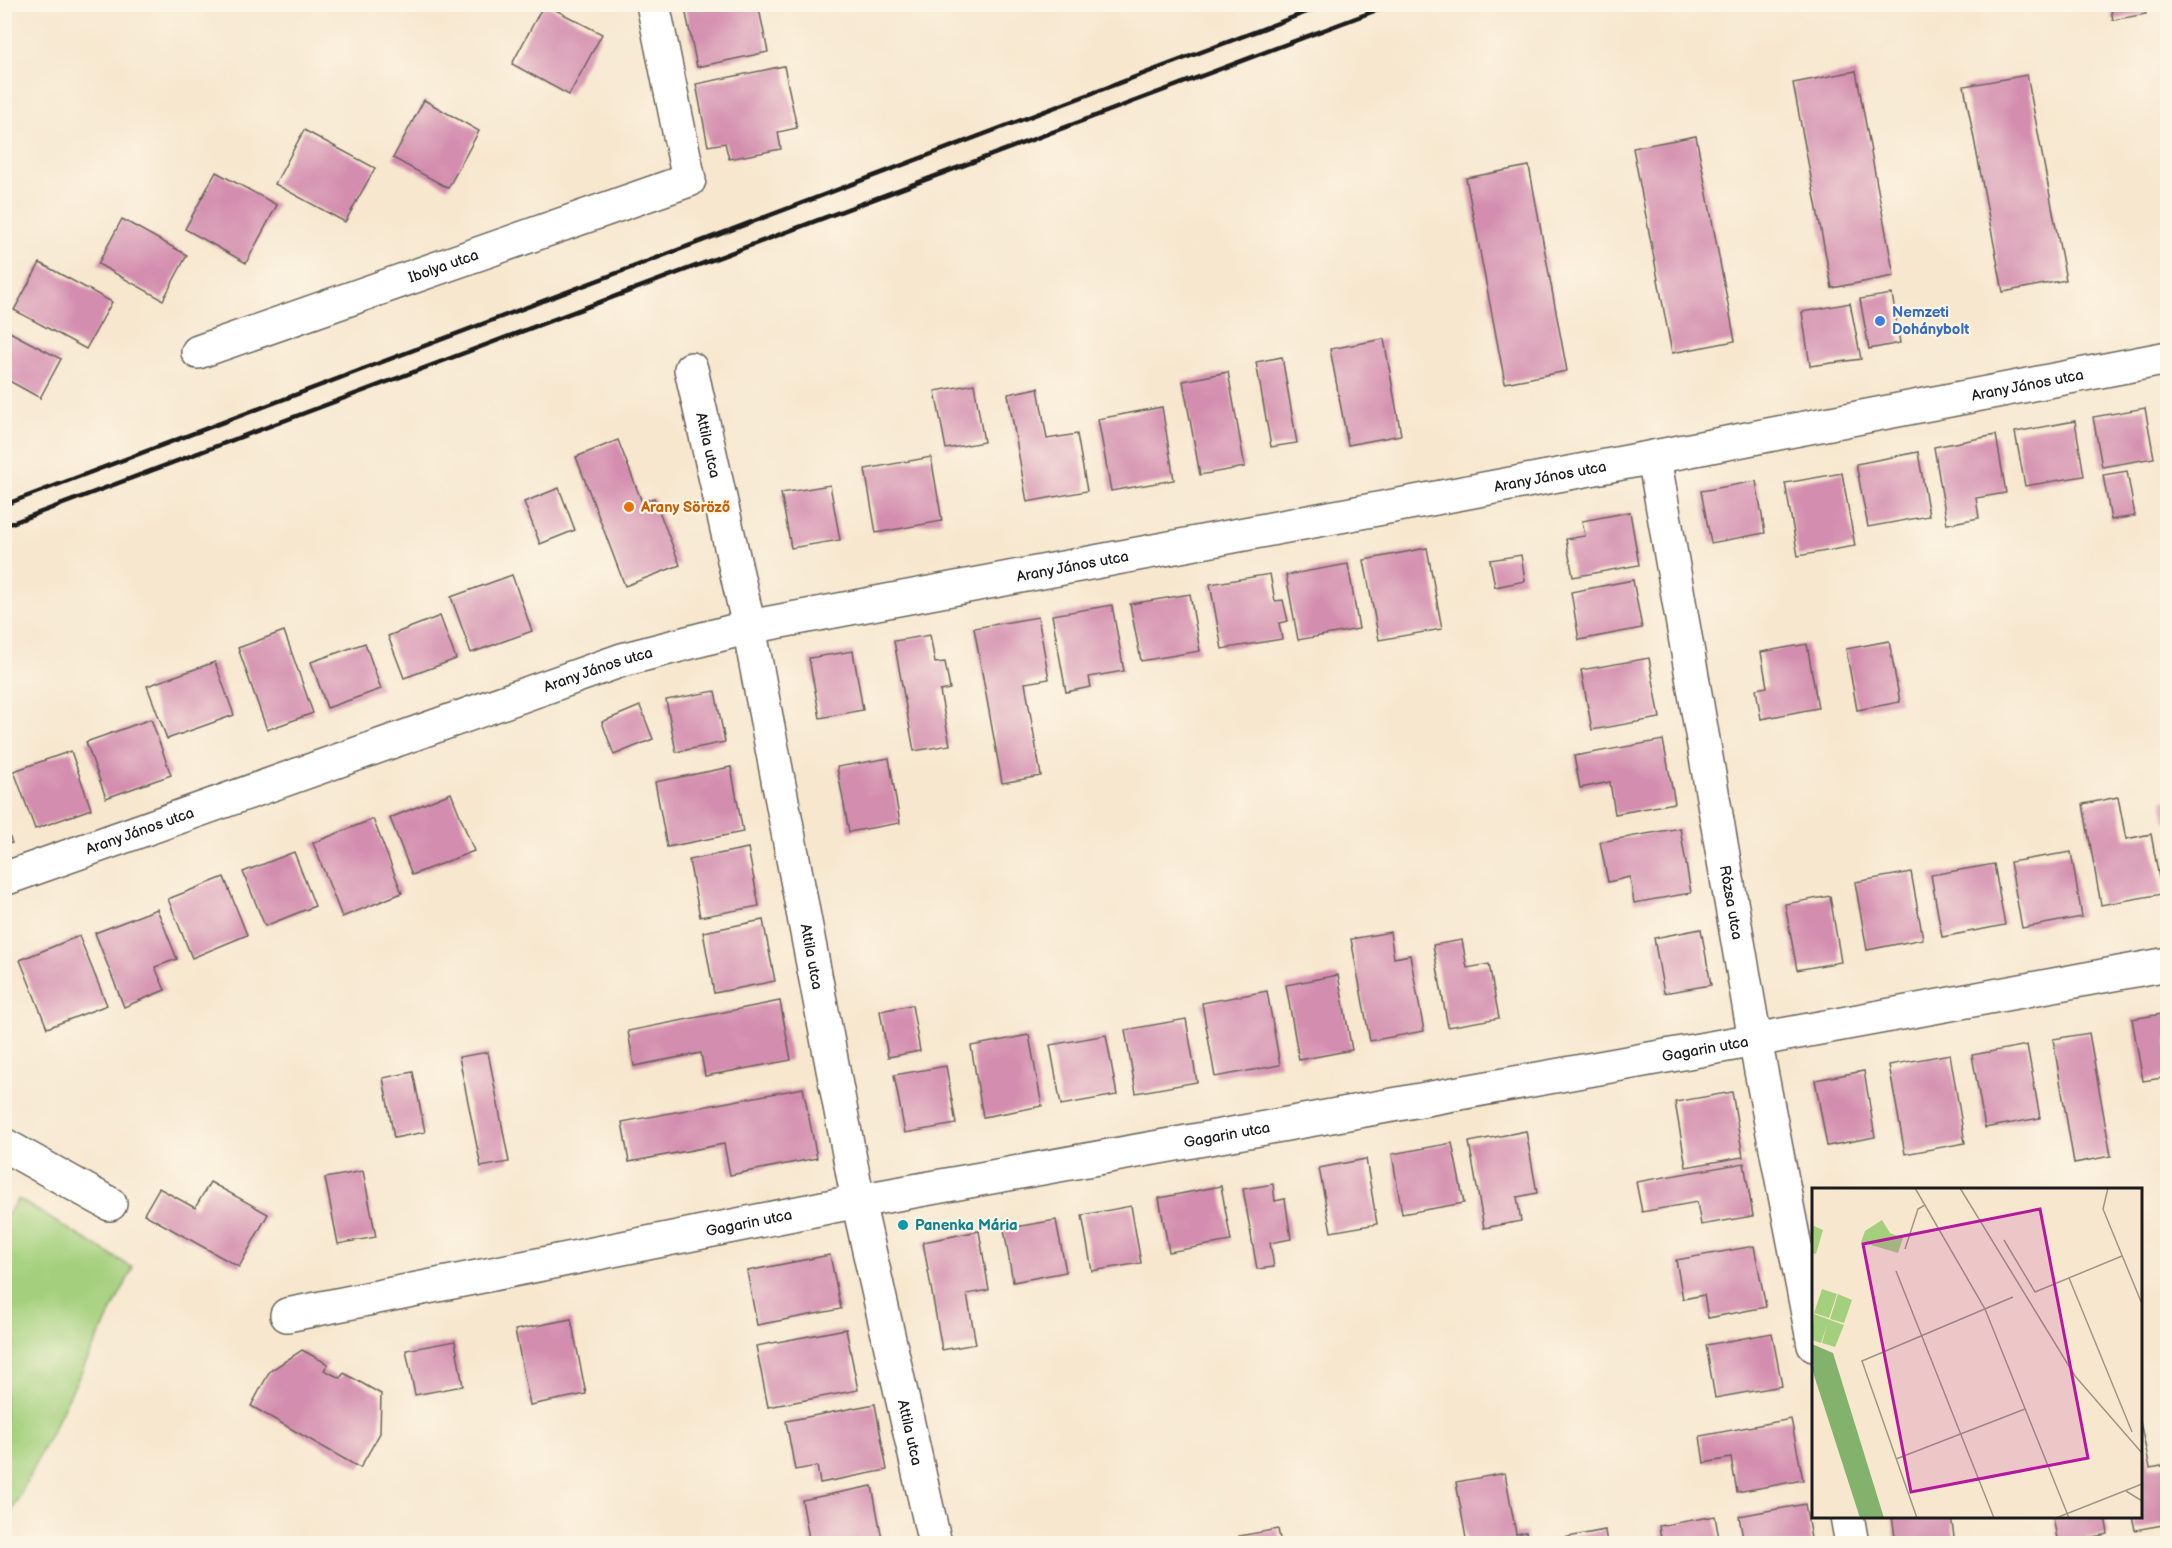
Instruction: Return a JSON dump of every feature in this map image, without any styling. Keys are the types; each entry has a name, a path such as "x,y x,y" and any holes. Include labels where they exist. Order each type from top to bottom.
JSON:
{"street":[{"name":"Ibolya utca","path":"198,352 689,180 653,4"},
{"name":"Arany János utca","path":"4,879 622,660 749,627 2168,358"},
{"name":"Attila utca","path":"691,369 749,627 858,1201 935,1544"},
{"name":"Rózsa utca","path":"1654,457 1755,1040 1812,1335"},
{"name":"Gagarin utca","path":"287,1315 858,1201 2168,964"},
{"path":"4,1145 110,1204"},
{"path":"1846,1518 1852,1544"}],"green space":[{"path":"18,1199 133,1268 5,1525 4,1220"}],"building":[{"path":"544,4 602,34 569,95 512,64"},
{"path":"684,4 758,4 768,52 697,67"},
{"path":"2110,4 2144,4 2146,14 2113,20"},
{"path":"784,66 797,128 778,132 781,149 729,159 725,143 708,146 696,84"},
{"path":"1856,71 1894,276 1832,288 1793,83"},
{"path":"2027,75 2066,280 2003,292 1964,86"},
{"path":"424,100 479,131 448,188 393,158"},
{"path":"304,130 375,168 345,222 275,184"},
{"path":"1696,136 1735,341 1672,353 1633,148"},
{"path":"1529,166 1567,371 1505,383 1466,178"},
{"path":"216,172 277,205 246,263 185,229"},
{"path":"122,219 187,255 163,300 98,264"},
{"path":"40,263 112,302 86,349 14,310"},
{"name":"Nemzeti Dohánybolt","path":"1892,294 1900,343 1869,349 1860,299"},
{"path":"1850,303 1861,359 1810,366 1802,312"},
{"path":"4,329 61,359 40,398 4,378"},
{"path":"1384,339 1401,435 1348,445 1330,349"},
{"path":"1282,357 1297,443 1271,447 1256,362"},
{"path":"1228,372 1245,467 1200,475 1183,381"},
{"path":"974,384 984,442 946,449 935,391"},
{"path":"1038,388 1047,439 1077,434 1087,491 1027,502 1008,394"},
{"path":"1162,407 1174,480 1111,491 1098,419"},
{"path":"2145,408 2154,458 2102,467 2093,417"},
{"path":"2075,421 2084,476 2025,486 2015,432"},
{"path":"1996,435 2006,493 1976,498 1979,518 1947,524 1934,447"},
{"path":"618,440 642,502 654,498 680,565 625,586 576,457"},
{"path":"1918,452 1929,516 1868,527 1856,464"},
{"path":"931,457 942,521 876,533 865,469"},
{"path":"2127,471 2135,516 2111,520 2103,475"},
{"path":"1842,473 1855,546 1798,556 1785,483"},
{"path":"1756,481 1765,533 1711,543 1701,491"},
{"path":"830,485 840,540 791,548 781,493"},
{"path":"559,488 575,530 540,544 524,502"},
{"path":"1630,512 1639,565 1573,577 1566,539 1585,536 1582,521"},
{"path":"1427,548 1442,629 1379,640 1364,560"},
{"path":"1521,555 1525,581 1495,587 1490,560"},
{"path":"1348,564 1359,629 1298,640 1286,575"},
{"path":"1270,574 1275,601 1283,600 1288,621 1279,623 1282,639 1222,649 1210,584"},
{"path":"512,575 532,631 471,653 451,597"},
{"path":"1633,580 1642,628 1579,640 1571,592"},
{"path":"1190,594 1200,651 1141,661 1130,604"},
{"path":"1112,605 1124,671 1089,677 1091,687 1066,692 1052,615"},
{"path":"440,616 456,659 404,678 388,636"},
{"path":"1038,617 1049,679 1025,683 1041,776 1002,783 974,628"},
{"path":"284,631 313,713 267,730 238,648"},
{"path":"930,635 935,663 945,662 950,689 940,691 950,745 914,751 894,641"},
{"path":"1889,641 1900,702 1857,710 1846,649"},
{"path":"365,643 381,689 327,708 311,662"},
{"path":"1807,644 1818,708 1761,719 1756,689 1767,687 1761,652"},
{"path":"853,651 863,710 820,718 809,658"},
{"path":"1649,658 1660,718 1592,730 1581,670"},
{"path":"215,662 234,715 167,739 147,686"},
{"path":"715,691 725,742 676,752 666,700"},
{"path":"640,706 653,739 614,755 602,722"},
{"path":"151,719 171,775 106,798 86,742"},
{"path":"1663,740 1675,803 1615,814 1610,782 1580,788 1574,756"},
{"path":"71,751 91,809 35,829 14,771"},
{"path":"889,758 900,823 849,832 837,767"},
{"path":"731,767 743,832 667,847 655,782"},
{"path":"451,793 474,851 412,875 390,818"},
{"path":"2118,797 2126,839 2151,834 2162,894 2101,905 2083,804"},
{"path":"2168,799 2168,822 2166,822 2162,800"},
{"path":"373,819 402,893 342,917 313,843"},
{"path":"4,824 12,843 4,845"},
{"path":"1680,828 1691,893 1634,903 1630,877 1608,882 1600,842"},
{"path":"748,848 759,906 700,917 689,860"},
{"path":"294,852 315,906 265,926 243,872"},
{"path":"2071,852 2082,917 2022,928 2010,862"},
{"path":"1994,864 2005,925 1942,937 1931,875"},
{"path":"1911,872 1923,939 1867,950 1855,882"},
{"path":"224,877 247,935 192,958 168,899"},
{"path":"1830,896 1841,962 1797,970 1785,904"},
{"path":"157,909 177,959 155,967 165,990 124,1007 95,933"},
{"path":"763,920 775,981 714,993 703,932"},
{"path":"1701,929 1711,985 1664,993 1654,938"},
{"path":"1390,932 1394,958 1410,955 1424,1031 1370,1041 1351,939"},
{"path":"79,936 107,1005 47,1028 20,960"},
{"path":"1462,940 1467,968 1489,964 1499,1018 1448,1027 1433,945"},
{"path":"1338,975 1352,1050 1299,1060 1286,985"},
{"path":"1267,991 1280,1065 1215,1077 1202,1003"},
{"path":"780,1001 791,1060 705,1076 701,1053 634,1066 628,1031"},
{"path":"912,1005 920,1051 888,1057 880,1011"},
{"path":"2168,1013 2168,1077 2143,1081 2132,1019"},
{"path":"1186,1019 1197,1082 1136,1093 1125,1030"},
{"path":"2089,1033 2111,1156 2074,1163 2053,1039"},
{"path":"1029,1035 1042,1106 983,1117 971,1046"},
{"path":"1106,1035 1117,1095 1061,1105 1050,1045"},
{"path":"2027,1045 2040,1118 1985,1128 1972,1055"},
{"path":"488,1052 509,1162 481,1167 459,1057"},
{"path":"1950,1054 1965,1143 1905,1154 1889,1065"},
{"path":"946,1066 956,1124 905,1133 894,1075"},
{"path":"1864,1071 1875,1137 1827,1146 1815,1080"},
{"path":"413,1072 425,1132 394,1138 383,1078"},
{"path":"803,1088 817,1158 730,1175 724,1144 629,1162 622,1122"},
{"path":"1732,1092 1743,1157 1686,1167 1675,1102"},
{"path":"1526,1131 1537,1193 1517,1197 1521,1221 1484,1228 1469,1142"},
{"path":"1452,1143 1464,1203 1402,1214 1392,1154"},
{"path":"1366,1159 1377,1224 1331,1232 1319,1168"},
{"path":"1744,1163 1753,1216 1701,1225 1697,1202 1642,1212 1636,1182"},
{"path":"363,1171 376,1237 338,1244 325,1178"},
{"path":"210,1182 268,1214 239,1267 144,1214 159,1188 195,1208"},
{"path":"1273,1184 1275,1201 1285,1199 1291,1239 1270,1243 1274,1267 1257,1269 1243,1189"},
{"path":"1221,1186 1231,1241 1169,1252 1159,1198"},
{"path":"1131,1206 1141,1263 1092,1271 1082,1215"},
{"path":"1056,1220 1066,1272 1013,1282 1004,1229"},
{"path":"979,1231 989,1290 967,1294 976,1344 942,1350 923,1242"},
{"path":"1754,1246 1766,1307 1708,1318 1704,1295 1683,1299 1676,1260"},
{"path":"830,1255 841,1309 757,1325 747,1271"},
{"path":"571,1319 586,1394 530,1405 515,1330"},
{"path":"846,1329 858,1390 768,1407 756,1346"},
{"path":"1772,1333 1782,1386 1715,1398 1706,1345"},
{"path":"455,1341 463,1386 415,1395 406,1350"},
{"path":"302,1350 328,1364 324,1370 340,1378 344,1373 381,1394 380,1433 360,1468 251,1406 270,1371"},
{"path":"875,1404 887,1470 820,1483 817,1466 795,1470 786,1421"},
{"path":"1791,1419 1803,1480 1737,1492 1731,1458 1704,1463 1700,1436"},
{"path":"2142,1431 2150,1468 2168,1465 2168,1524 2135,1530 2132,1518 2142,1518"},
{"path":"1505,1473 1516,1534 1526,1532 1528,1544 1467,1544 1456,1482"},
{"path":"872,1486 883,1544 810,1544 802,1500"},
{"path":"1805,1504 1812,1544 1744,1544 1739,1516"},
{"path":"1715,1516 1720,1544 1636,1544 1635,1541 1661,1537 1659,1526"},
{"path":"1892,1518 1951,1518 1955,1544 1896,1544"},
{"path":"2053,1518 2105,1518 2108,1534 2058,1544"},
{"path":"1278,1529 1281,1544 1240,1544 1239,1536"},
{"path":"1605,1530 1607,1544 1547,1544 1547,1541"}],"railway":[{"path":"4,505 1328,4"},
{"path":"4,526 1393,4"}],"place":[{"name":"Nemzeti Dohánybolt","path":"1880,321"},
{"name":"Arany Söröző","path":"629,507"},
{"name":"Panenka Mária","path":"903,1225"}]}
